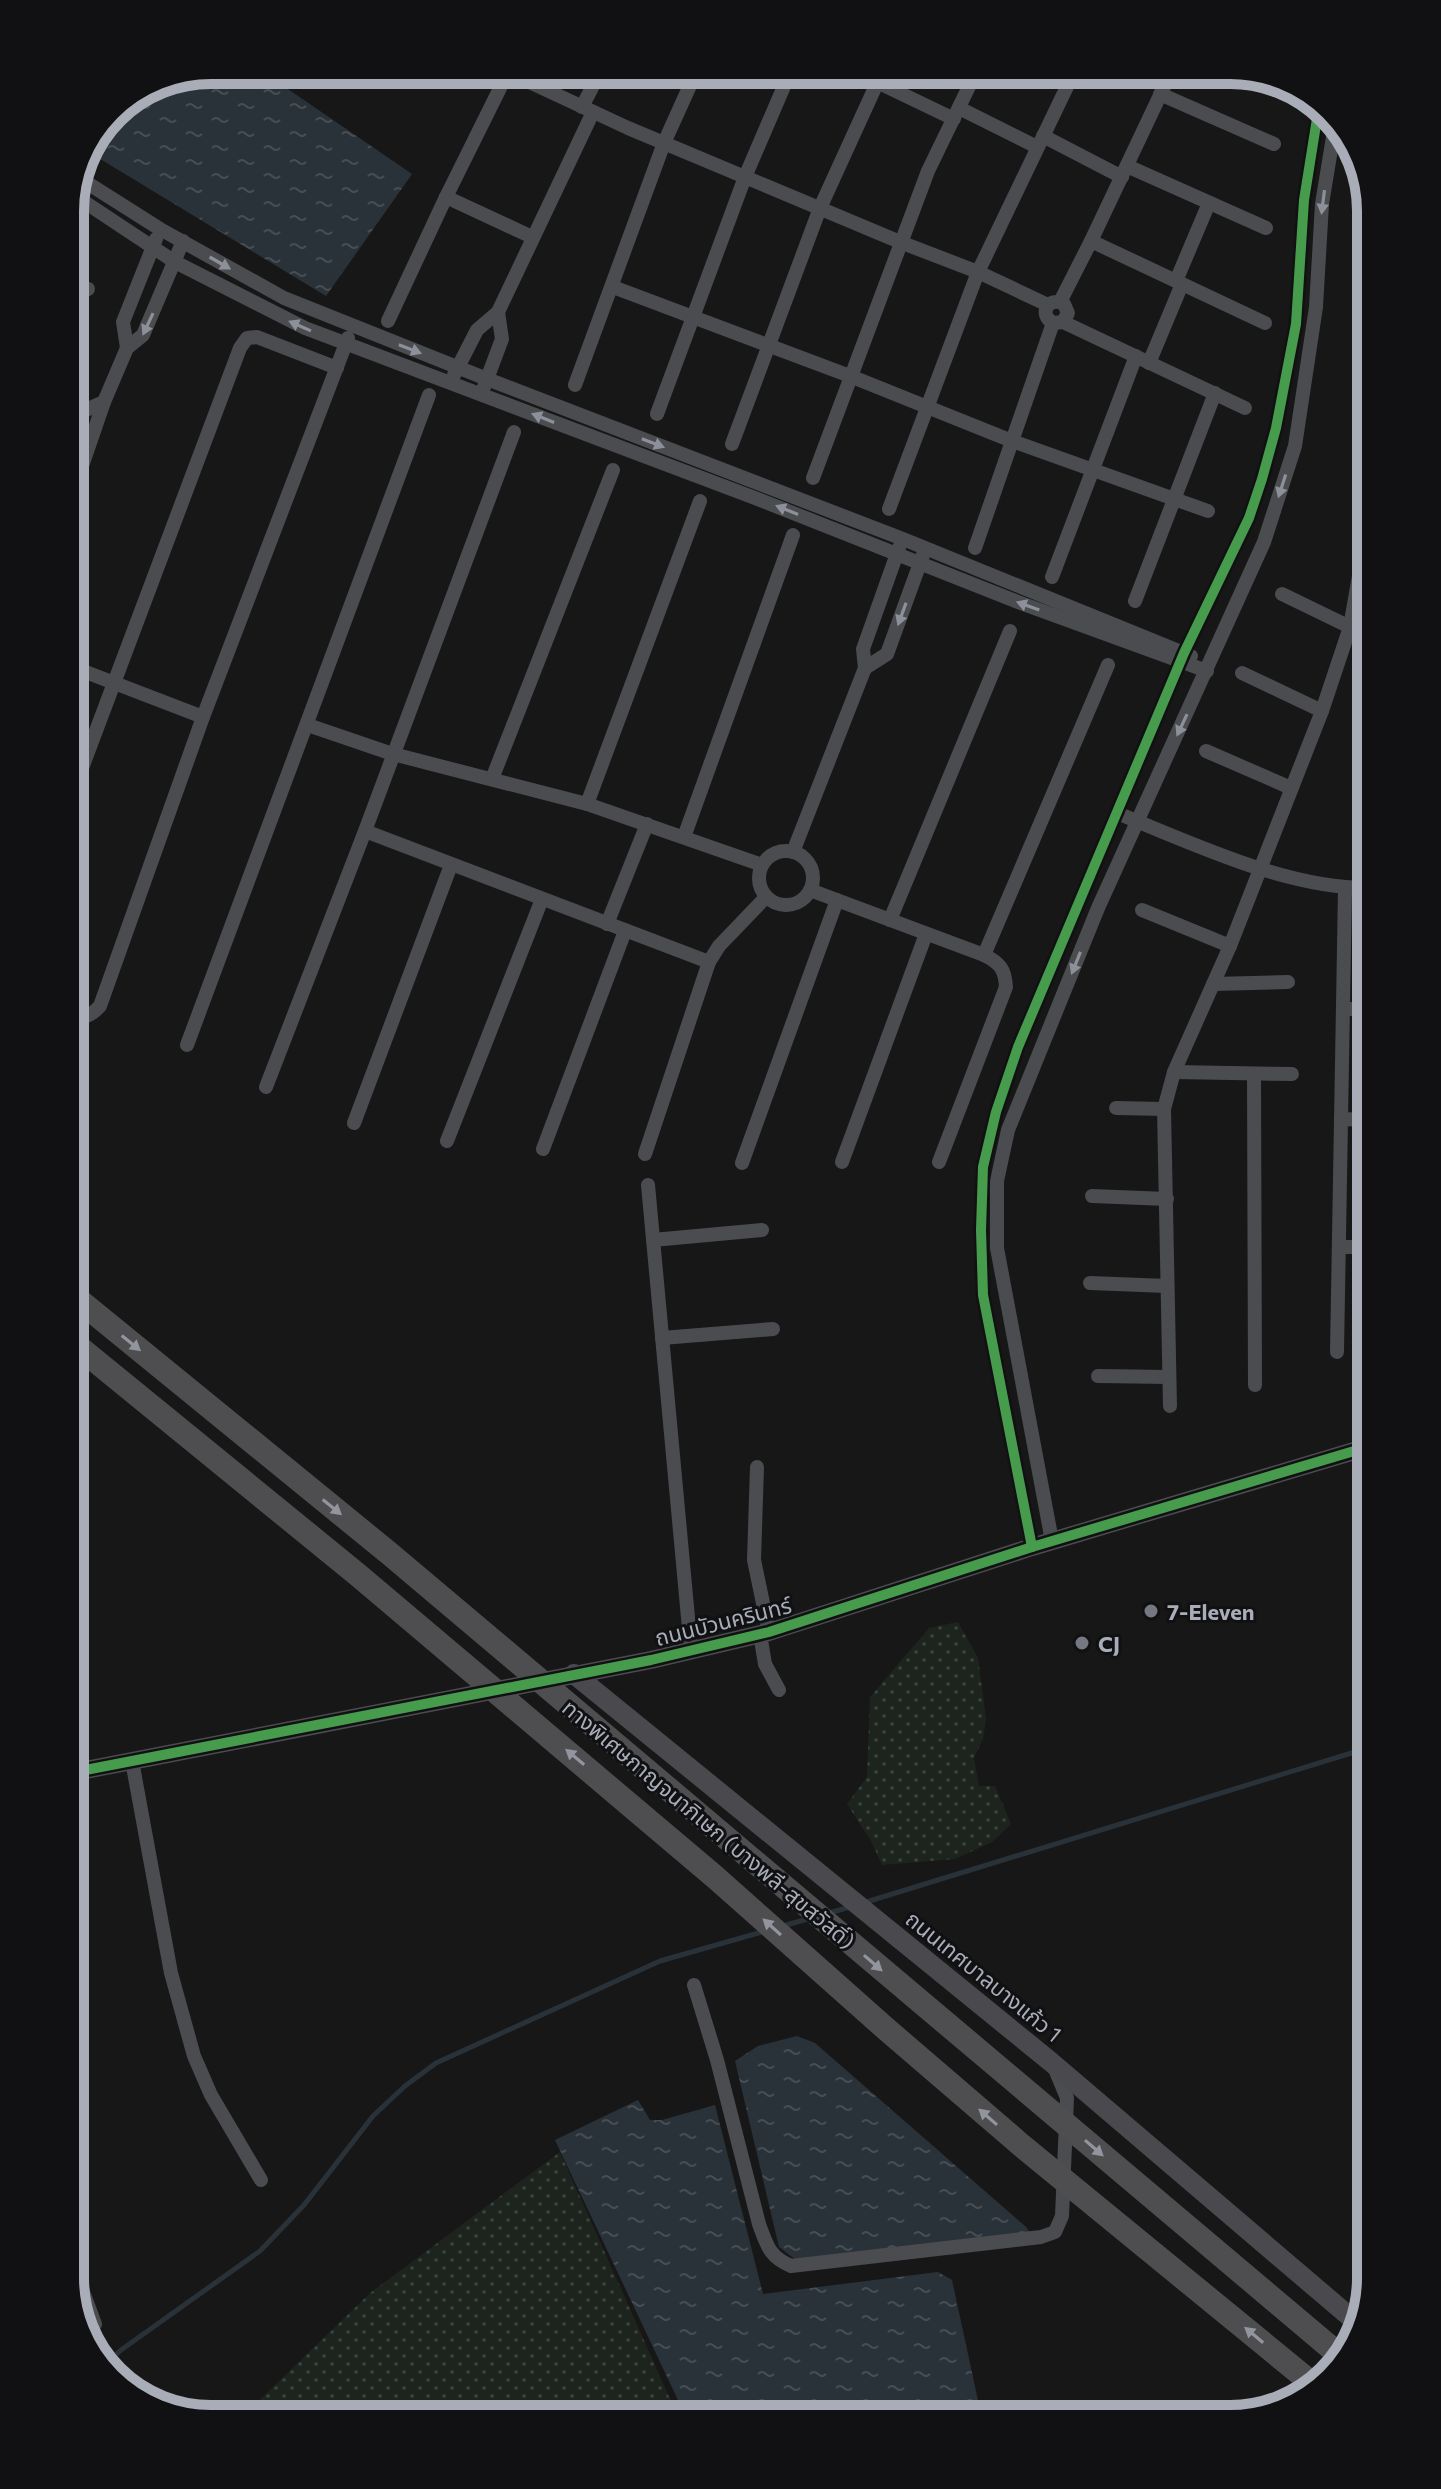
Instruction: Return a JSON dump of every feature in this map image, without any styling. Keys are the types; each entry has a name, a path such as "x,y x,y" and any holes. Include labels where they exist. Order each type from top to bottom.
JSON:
{"highway":[{"name":"ทางพิเศษกาญจนาภิเษก (บางพลี-สุขสวัสดิ์)","path":"84,1304 390,1554 1334,2350"},
{"name":"ทางพิเศษกาญจนาภิเษก (บางพลี-สุขสวัสดิ์)","path":"84,1351 370,1585 715,1877 1021,2145 1307,2379"}],"main road":[{"name":"ถนนเทศบาลบางแก้ว 1","path":"574,1674 1051,2062 1350,2317"}],"street":[{"path":"388,321 502,84"},
{"path":"535,84 587,110 900,242 1054,303 1064,304 1068,313 1058,323 975,548"},
{"path":"450,383 477,330 498,312 596,84"},
{"path":"575,385 664,143 691,84"},
{"path":"657,414 745,177 785,84"},
{"path":"732,444 820,208 877,84"},
{"path":"897,84 956,114 1124,171 1266,228"},
{"path":"813,478 928,171 970,84"},
{"path":"889,509 978,272 1068,84"},
{"path":"1054,303 1091,241 1165,84"},
{"path":"1160,94 1274,144"},
{"path":"1032,1547 983,1295 983,1167 996,1112 1018,1047 1183,658 1249,518 1273,440 1296,324 1304,200 1317,119"},
{"path":"1052,1541 997,1248 997,1181 1008,1130 1098,908 1264,542 1295,446 1316,307 1322,204 1333,137"},
{"path":"87,183 160,229 284,298 457,367 484,387 616,447 897,554 923,556 1208,668"},
{"path":"446,197 532,237"},
{"path":"84,202 175,262 279,316 345,344 450,383 484,387 621,431 903,539 923,556"},
{"path":"1052,577 1092,470 1179,283 1209,203"},
{"path":"127,348 123,322 160,229"},
{"path":"84,460 127,348 143,335 183,241"},
{"path":"1091,241 1265,323"},
{"path":"613,287 1012,441 1208,511"},
{"path":"84,291 88,289"},
{"path":"484,387 502,339 498,312"},
{"path":"1058,323 1245,408"},
{"path":"84,1017 91,1016 100,1006 203,717 353,326"},
{"path":"84,763 240,348 247,338 257,337 337,368"},
{"path":"1135,601 1215,393"},
{"path":"187,1045 429,395"},
{"path":"84,411 104,402"},
{"path":"616,447 621,431"},
{"path":"266,1087 514,432"},
{"path":"1273,440 1295,446"},
{"path":"492,779 613,470"},
{"path":"587,804 700,501"},
{"path":"684,837 793,535"},
{"path":"793,852 865,668 863,649 903,539"},
{"path":"865,668 887,654 923,556"},
{"path":"1170,1406 1164,1109 1174,1072 1230,946 1322,711 1350,627 1357,587"},
{"path":"1282,594 1350,627"},
{"path":"890,920 1010,631"},
{"path":"984,955 1108,665"},
{"path":"84,672 203,717"},
{"path":"1242,673 1322,711"},
{"path":"308,725 393,754 587,804 762,865"},
{"path":"1206,751 1291,788"},
{"path":"1117,813 1261,869 1345,889 1357,889"},
{"path":"607,924 647,824"},
{"path":"365,831 709,962"},
{"path":"783,851 800,855 810,867 810,890 804,899 795,904 774,903 766,897 759,882 762,865 783,851"},
{"path":"354,1123 451,865"},
{"path":"1337,1352 1345,889"},
{"path":"810,890 984,955 999,962 1006,973 1006,987 939,1162"},
{"path":"645,1154 709,962 719,946 766,897"},
{"path":"447,1141 542,899"},
{"path":"742,1163 837,900"},
{"path":"1142,910 1230,946"},
{"path":"543,1149 625,931"},
{"path":"842,1162 926,934"},
{"path":"1213,984 1288,982"},
{"path":"1343,1009 1357,1009"},
{"path":"1174,1072 1292,1074"},
{"path":"1254,1074 1255,1385"},
{"path":"1116,1108 1164,1109"},
{"path":"1341,1119 1357,1120"},
{"path":"648,1185 691,1650"},
{"path":"1092,1196 1167,1199"},
{"path":"653,1240 762,1230"},
{"path":"1340,1247 1357,1247"},
{"path":"1090,1283 1167,1286"},
{"path":"662,1338 773,1329"},
{"path":"1098,1376 1169,1377"},
{"name":"ถนนบัวนครินทร์","path":"84,1770 574,1674 765,1633 1032,1547 1357,1450"},
{"path":"757,1467 754,1560 765,1633 765,1664 779,1690"},
{"path":"132,1761 171,1973 194,2056 211,2095 261,2180"},
{"path":"694,1985 717,2060 759,2224 768,2248 778,2261 791,2266 1041,2237 1055,2232 1062,2216 1067,2098 1051,2062"},
{"path":"86,2299 94,2325"}],"shaded area":[{"path":"958,1622 978,1658 986,1719 983,1739 974,1758 979,1786 995,1786 1011,1824 992,1842 955,1859 882,1865 871,1841 847,1804 867,1777 870,1697 929,1628"},
{"path":"560,2152 673,2405 254,2405 370,2293"}],"water":[{"path":"280,84 412,174 326,296 97,157 105,141 121,121 141,105 186,86"},
{"path":"797,2036 815,2043 1030,2233 796,2260 779,2247 735,2061 758,2046"},
{"path":"638,2100 650,2120 662,2120 715,2105 763,2294 938,2272 952,2280 979,2405 680,2405 555,2140"}],"waterway":[{"path":"863,1903 1357,1751"},
{"path":"829,1913 850,1907"},
{"path":"783,1926 811,1918"},
{"path":"113,2358 260,2251 304,2205 373,2116 436,2063 660,1961 765,1931"}],"cycle path":[{"path":"1032,1547 983,1295 983,1167 996,1112 1018,1047 1184,653 1249,518 1262,479 1276,428 1296,324 1304,200 1317,119"},
{"path":"84,1770 651,1660 769,1632 1032,1547 1357,1450"}],"place":[{"name":"7-Eleven","path":"1151,1611"},
{"name":"CJ","path":"1082,1643"}]}
